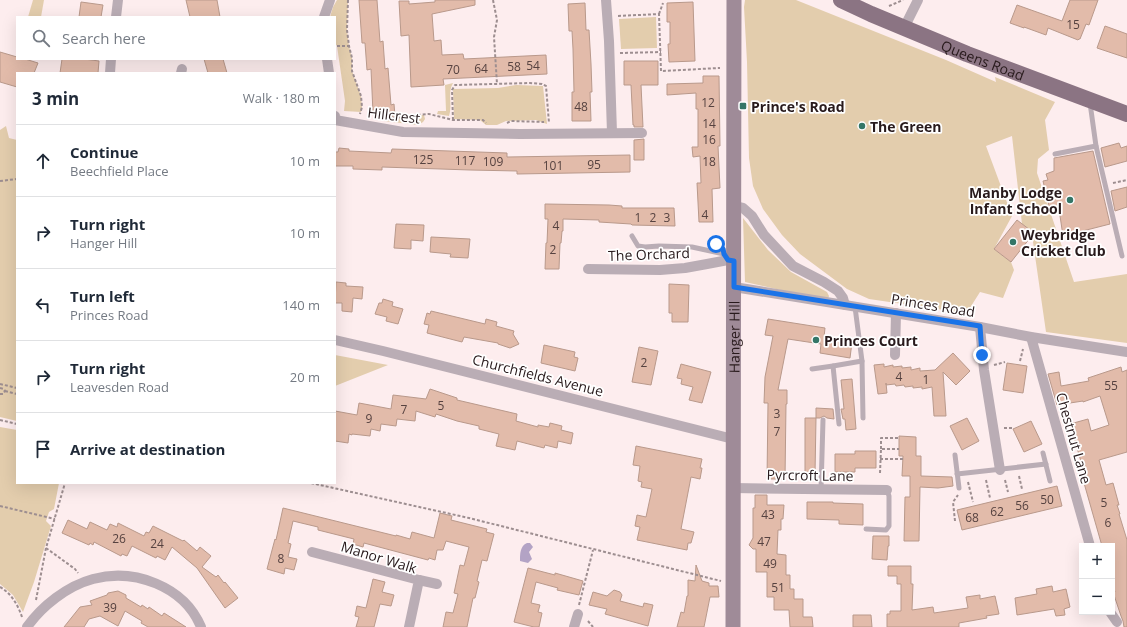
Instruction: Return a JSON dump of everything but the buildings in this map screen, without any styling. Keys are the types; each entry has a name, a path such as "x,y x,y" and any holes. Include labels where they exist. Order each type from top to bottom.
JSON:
{"main road":[{"name":"Hanger Hill","path":"733,627 734,287 728,258 734,206 734,0"},
{"name":"Queens Road","path":"841,0 855,4 904,28 967,54 1127,114"}],"street":[{"path":"116,16 118,0"},
{"path":"324,16 329,0"},
{"path":"606,0 610,53 612,133"},
{"path":"904,28 918,0"},
{"path":"110,72 111,60"},
{"path":"327,60 330,72"},
{"name":"Hillcrest","path":"336,120 403,132 520,134 642,133"},
{"path":"734,206 742,208 752,216 764,235 793,266 838,291 843,298 845,305"},
{"name":"The Orchard","path":"588,269 672,269 707,264 728,258"},
{"name":"Princes Road","path":"734,287 980,326 1031,337 1127,352"},
{"path":"895,355 896,313"},
{"path":"980,326 984,370 1002,473"},
{"name":"Chestnut Lane","path":"1031,337 1089,543"},
{"name":"Churchfields Avenue","path":"336,340 383,350 733,439"},
{"name":"Pyrcroft Lane","path":"733,488 887,490"},
{"name":"Manor Walk","path":"312,552 419,580 409,627"},
{"path":"27,623 57,598 83,583 92,579 107,576 126,576 152,581 170,590 187,604 201,627"},
{"path":"419,580 438,584"},
{"path":"574,627 578,614"},
{"path":"1112,615 1117,622"}],"lane":[{"path":"1090,100 1096,146 1122,256"},
{"path":"1055,154 1096,146"},
{"path":"632,236 638,246 692,247 728,258"},
{"path":"712,240 723,249 728,258"},
{"path":"855,307 862,361 863,418"},
{"path":"812,368 862,361"},
{"path":"833,366 839,424"},
{"path":"822,489 823,420"},
{"path":"1043,453 1050,481"},
{"path":"955,455 960,489"},
{"path":"957,474 1002,473 1046,464"},
{"path":"866,529 886,530 889,526 887,490"}],"path":[{"path":"348,0 347,30 352,58 352,71 361,96 362,107 360,115 354,124"},
{"path":"493,0 497,20 494,38 497,84"},
{"path":"663,3 659,14 661,71 734,68"},
{"path":"607,16 659,14"},
{"path":"337,46 349,46"},
{"path":"610,53 661,52"},
{"path":"449,133 453,120 452,90 455,85 530,83 542,84 546,86 549,124 543,121 511,121 503,125"},
{"path":"387,118 429,114 453,120 483,120 490,125"},
{"path":"0,181 16,179"},
{"path":"1112,183 1127,180"},
{"path":"0,384 16,388"},
{"path":"0,388 4,388 5,391 16,394"},
{"path":"0,394 3,394 5,391"},
{"path":"0,420 16,424"},
{"path":"880,473 881,438 899,438"},
{"path":"881,449 899,449"},
{"path":"880,459 903,459"},
{"path":"1002,473 1008,492"},
{"path":"1019,476 1022,489"},
{"path":"986,480 990,498"},
{"path":"965,486 968,482 973,502"},
{"path":"27,623 46,548 65,484"},
{"path":"317,484 470,518 593,550 723,581"},
{"path":"955,521 953,502 960,489"},
{"path":"0,506 55,519"},
{"path":"46,548 71,565"},
{"path":"578,614 580,598 593,550"},
{"path":"0,587 10,595 19,607 27,623"}],"shaded area":[{"path":"33,0 44,0 41,16 28,16"},
{"path":"337,0 348,0 347,30 352,58 352,71 361,96 361,112 344,111 345,101 336,44 336,16 330,16"},
{"name":"The Green","path":"745,0 796,0 946,60 996,82 995,77 1055,102 1045,120 1049,150 1038,159 1037,173 1074,282 1127,274 1127,343 1046,332 1032,235 1034,233 1022,224 1012,136 986,146 1012,216 994,249 1011,262 1014,270 1003,298 980,292 968,311 964,314 869,299 847,289 800,254 782,235 763,209 753,186 749,158"},
{"path":"656,17 657,48 621,49 619,19"},
{"path":"453,83 450,91 449,116 437,114 438,111 446,111 445,85"},
{"path":"516,85 543,86 547,124 536,120 506,121 497,125 486,125 480,120 454,119 453,89 498,88"},
{"path":"418,115 424,115 425,119 418,125 383,120 410,118"},
{"path":"6,126 9,138 16,140 16,421 0,417 0,130"},
{"path":"743,218 768,250 791,272 827,292 829,296 828,299 824,300 745,282"},
{"path":"336,355 388,365 336,386"},
{"path":"0,427 16,430 16,484 59,484 54,509 49,512 46,521 51,526 23,612 13,595 0,584"},
{"path":"527,543 530,543 533,547 529,552 532,559 528,563 520,561 520,553 522,548"}],"place":[{"name":"Prince's Road","path":"743,106"},
{"name":"The Green","path":"862,126"},
{"name":"Manby Lodge Infant School","path":"1070,200"},
{"name":"Weybridge Cricket Club","path":"1013,242"},
{"name":"Princes Court","path":"816,340"}],"route":[{"path":"716,244 723,249 728,260 734,261 734,287 980,326 982,355"}]}
